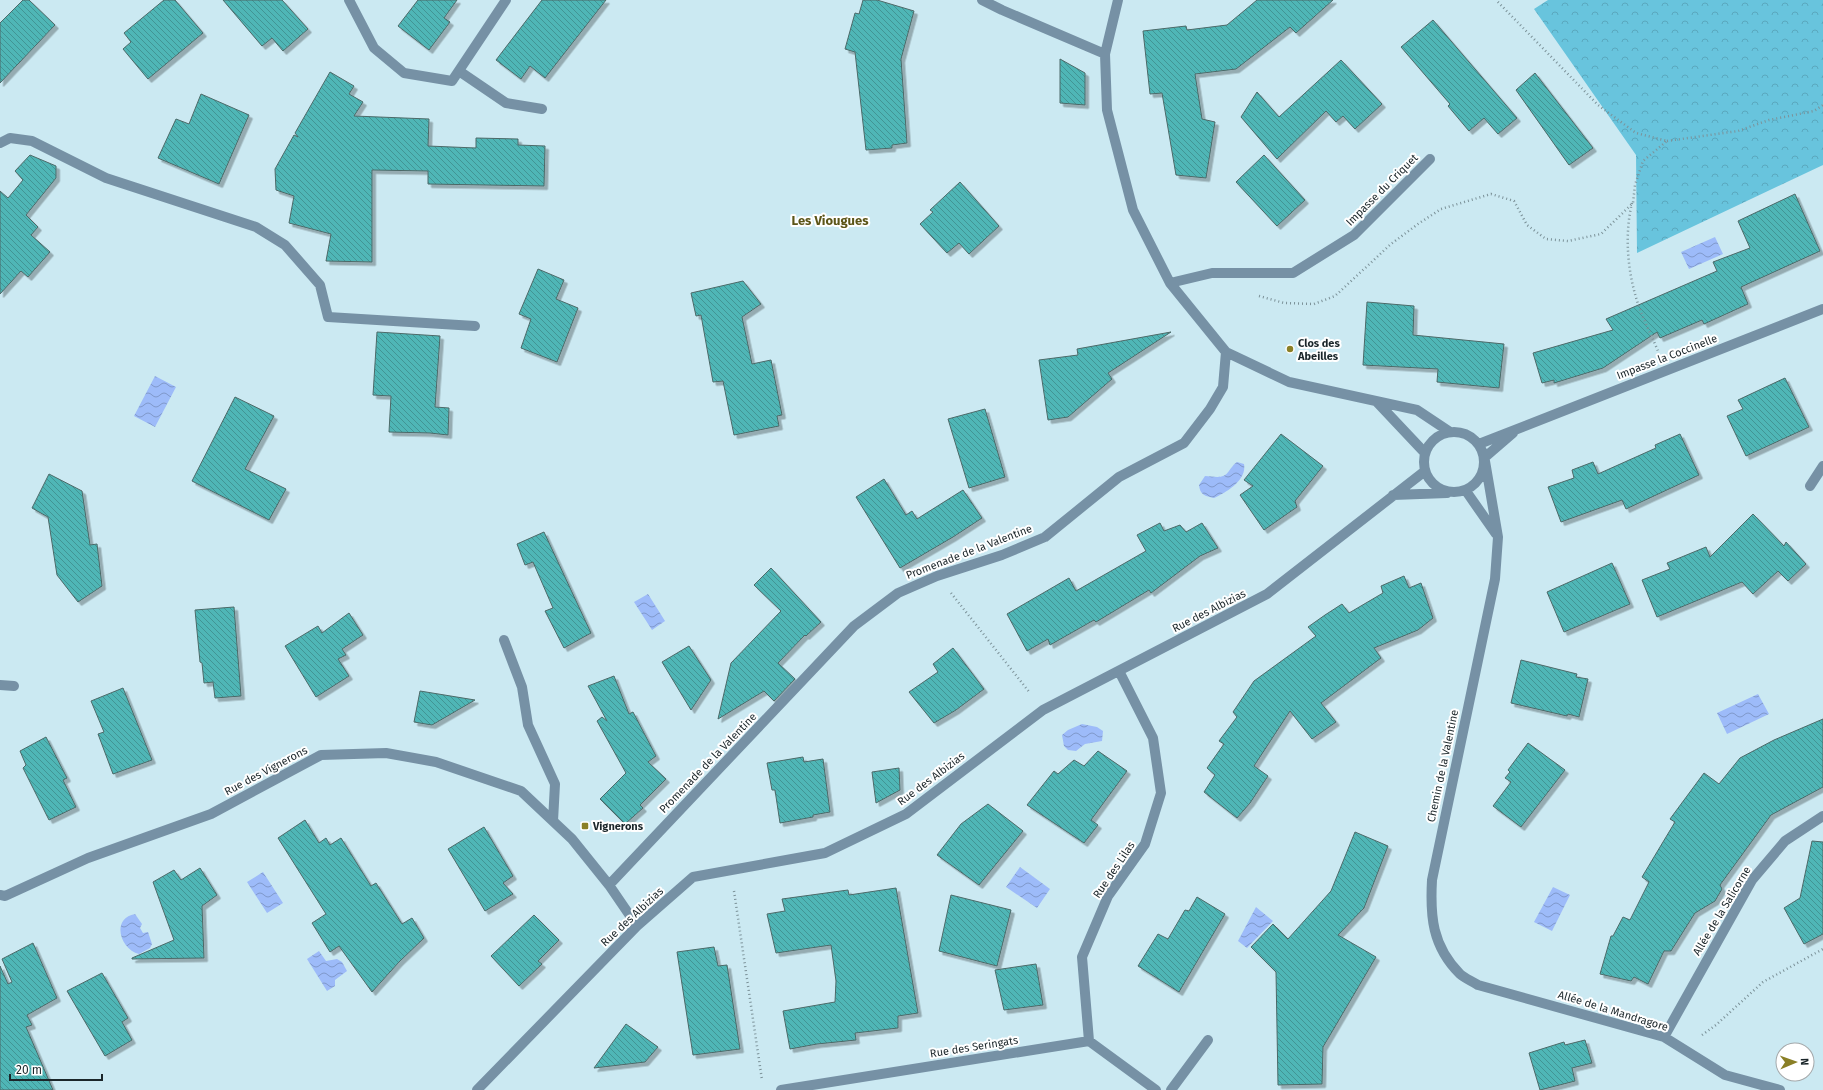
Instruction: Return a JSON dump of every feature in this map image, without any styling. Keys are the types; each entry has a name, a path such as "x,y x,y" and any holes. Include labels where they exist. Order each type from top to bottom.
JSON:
{"street":[{"path":"349,0 374,48 404,73 452,81 506,0"},
{"path":"982,0 1105,54"},
{"path":"1118,0 1105,54 1107,110 1133,210 1170,283 1226,352 1289,382 1417,410 1450,432"},
{"path":"459,71 506,103 542,109"},
{"path":"0,143 10,138 32,141 106,178 256,227 285,245 320,285 328,317 475,326"},
{"name":"Impasse du Criquet","path":"1170,283 1212,272 1293,273 1354,235 1430,159"},
{"name":"Impasse la Coccinelle","path":"1479,444 1519,427 1823,309"},
{"name":"Promenade de la Valentine","path":"609,885 854,626 898,593 936,576 1002,555 1045,537 1119,477 1184,443 1210,409 1223,387 1226,352"},
{"path":"1376,401 1425,453"},
{"name":"Impasse la Coccinelle","path":"1484,460 1519,427"},
{"path":"1393,495 1463,491 1475,485 1484,468 1484,460 1479,444 1471,436 1461,432 1450,432 1438,436 1428,445 1425,453 1425,471 1429,480 1435,486 1444,491 1463,491"},
{"name":"Chemin de la Valentine","path":"1478,985 1460,974 1441,949 1434,927 1431,908 1434,872 1464,725 1491,607 1495,579 1498,537 1484,460"},
{"path":"1810,486 1823,466"},
{"name":"Rue des Albizias","path":"477,1090 637,926 693,877 825,853 906,814 1043,710 1266,594 1425,471"},
{"path":"1463,491 1498,537"},
{"path":"504,640 522,687 528,725 555,784 553,821"},
{"name":"Rue des Lilas","path":"1089,1042 1082,957 1108,896 1146,844 1161,793 1153,738 1119,671"},
{"path":"0,685 14,686"},
{"name":"Rue des Vignerons","path":"2,897 88,858 211,814 321,755 386,753 436,762 521,791 572,839 609,885 637,926"},
{"name":"Allée de la Salicorne","path":"1664,1037 1752,880 1785,841 1823,816"},
{"name":"Allée de la Mandragore","path":"1478,985 1664,1037 1724,1075 1780,1090"},
{"path":"1171,1090 1208,1040"},
{"path":"1089,1042 1156,1090"},
{"name":"Rue des Seringats","path":"781,1090 1089,1042"}],"path":[{"path":"1496,0 1598,105 1636,133 1667,141 1738,131 1769,120 1814,111 1823,105"},
{"path":"1666,370 1635,295 1628,258 1630,214 1643,161 1667,141"},
{"path":"1253,294 1284,303 1314,304 1335,296 1391,244 1418,224 1441,209 1491,194 1514,201 1527,225 1546,239 1568,242 1601,234 1632,203"},
{"path":"936,576 1043,710"},
{"path":"731,870 763,1082"},
{"path":"1683,1049 1716,1025 1763,982 1823,949"}],"green space":[{"path":"1548,0 1823,0 1823,165 1637,253 1636,155 1534,9"}],"water":[{"path":"1715,237 1723,254 1689,269 1681,252"},
{"path":"155,376 176,387 155,427 134,416"},
{"path":"1237,462 1244,464 1244,470 1239,480 1230,489 1214,498 1206,496 1200,491 1199,485 1205,476 1224,476"},
{"path":"648,594 665,621 652,630 634,602"},
{"path":"1758,694 1769,714 1727,734 1717,713"},
{"path":"1082,724 1097,727 1103,731 1102,741 1085,744 1076,751 1068,750 1064,746 1062,735 1068,730"},
{"path":"1020,867 1050,889 1037,908 1006,887"},
{"path":"263,872 283,903 267,913 247,882"},
{"path":"1553,887 1570,895 1552,931 1534,922"},
{"path":"1256,907 1273,921 1247,948 1238,941"},
{"path":"135,914 142,924 140,928 143,933 148,932 152,944 150,948 139,954 127,947 121,934 123,922 127,917"},
{"path":"319,951 326,961 337,959 342,962 347,971 335,980 335,986 327,991 307,959"}],"building":[{"path":"23,0 29,0 55,25 0,83 0,23"},
{"path":"164,0 175,0 203,33 148,79 123,49 131,42 124,33"},
{"path":"223,0 282,0 308,29 283,51 272,38 262,46"},
{"path":"418,0 457,0 444,18 450,22 429,50 398,26"},
{"path":"542,0 606,0 545,78 530,66 521,79 496,60"},
{"path":"863,0 877,0 914,11 901,59 907,143 892,145 892,148 866,150 855,52 845,49 855,13 859,14"},
{"path":"1257,0 1333,0 1296,33 1290,27 1236,69 1195,74 1202,119 1215,122 1206,178 1176,175 1162,93 1150,94 1143,31 1186,26 1187,30 1227,25"},
{"path":"1433,20 1517,118 1498,134 1484,118 1469,131 1448,106 1450,104 1401,47"},
{"path":"1060,59 1085,73 1085,105 1060,103"},
{"path":"1341,60 1382,104 1355,129 1343,116 1336,122 1326,111 1277,159 1241,117 1257,92 1279,117"},
{"path":"330,72 354,86 349,94 363,102 354,116 429,119 428,146 476,148 476,138 518,139 518,145 545,146 544,186 428,184 428,171 372,170 372,262 326,261 331,234 289,223 294,196 276,190 275,169 294,135 298,137 295,133"},
{"path":"1535,73 1593,148 1569,165 1516,90"},
{"path":"201,94 249,115 219,184 158,158 176,119 189,124"},
{"path":"30,155 56,166 56,178 26,215 38,227 31,235 50,252 28,277 21,271 0,294 0,191 8,198 23,180 15,171"},
{"path":"1264,155 1305,200 1277,226 1236,182"},
{"path":"960,182 999,226 969,254 959,243 947,253 920,224 933,212 930,210"},
{"path":"1795,194 1820,251 1741,287 1748,304 1704,324 1702,320 1660,338 1657,332 1603,368 1554,383 1554,380 1542,383 1533,353 1613,330 1606,319 1717,271 1713,262 1750,248 1738,221"},
{"path":"538,269 564,280 556,299 578,308 557,362 521,348 531,319 519,314"},
{"path":"743,281 761,304 742,317 752,364 771,360 782,415 777,416 779,426 734,435 723,381 713,382 701,315 696,316 691,293"},
{"path":"1367,302 1414,306 1413,335 1504,344 1499,388 1437,382 1438,369 1363,365"},
{"path":"377,332 440,336 435,407 449,408 448,435 389,432 391,396 373,395"},
{"path":"1171,332 1108,373 1112,379 1068,417 1048,420 1039,360 1078,355 1077,349"},
{"path":"1785,378 1809,427 1746,456 1727,416 1743,409 1738,400"},
{"path":"235,397 274,416 245,469 286,489 269,520 192,481"},
{"path":"985,409 1005,477 969,488 948,419"},
{"path":"1281,434 1323,466 1295,501 1297,507 1264,530 1240,495 1253,486 1244,480"},
{"path":"1680,434 1699,475 1626,509 1622,500 1561,522 1548,487 1574,478 1572,470 1593,462 1598,474 1656,448 1655,445"},
{"path":"49,474 82,491 90,545 97,544 102,586 78,602 57,575 48,517 32,508"},
{"path":"884,479 906,515 912,511 917,519 963,490 982,518 900,568 856,497"},
{"path":"1753,514 1784,546 1786,542 1806,564 1788,581 1778,571 1753,594 1742,582 1657,617 1642,580 1670,569 1667,563 1706,547 1710,557"},
{"path":"1160,523 1164,531 1180,525 1186,532 1202,523 1218,548 1200,556 1151,593 1149,590 1096,622 1094,620 1050,645 1048,639 1027,651 1007,614 1069,578 1076,591 1146,551 1137,535"},
{"path":"544,532 591,633 564,648 545,611 553,608 533,562 525,565 517,544"},
{"path":"1612,563 1630,604 1564,632 1547,592"},
{"path":"771,568 821,622 806,636 805,635 778,663 795,679 774,701 764,691 718,719 731,663 781,611 754,585"},
{"path":"1404,576 1409,588 1421,583 1433,618 1418,630 1374,648 1381,658 1321,703 1336,722 1312,739 1290,711 1254,766 1268,776 1250,803 1237,818 1204,792 1215,775 1207,768 1224,744 1219,741 1237,717 1233,712 1254,681 1316,636 1308,627 1325,615 1342,604 1349,613 1383,593 1381,586"},
{"path":"234,607 241,696 215,698 213,682 204,683 202,663 200,662 195,610"},
{"path":"349,613 363,635 342,649 346,655 338,659 349,676 316,697 285,646 318,626 322,633"},
{"path":"689,646 711,680 691,710 662,662"},
{"path":"953,648 984,689 956,710 934,723 909,692 938,672 933,664"},
{"path":"1521,660 1577,674 1576,677 1588,679 1579,717 1568,714 1567,716 1511,703"},
{"path":"614,676 629,714 633,712 656,756 648,762 666,779 640,805 643,808 625,824 600,799 626,773 597,721 602,717 607,721 588,686"},
{"path":"123,688 152,760 113,774 98,734 104,732 91,701"},
{"path":"420,691 475,700 432,725 414,722"},
{"path":"1823,719 1823,787 1771,815 1720,885 1722,889 1715,901 1695,913 1671,951 1664,951 1648,984 1634,977 1631,981 1600,974 1611,936 1613,936 1623,917 1630,920 1649,882 1642,877 1675,822 1670,819 1704,773 1719,784 1740,758 1774,740"},
{"path":"46,737 67,778 63,780 76,807 49,820 23,768 26,765 20,751"},
{"path":"1528,743 1565,770 1521,827 1493,806 1511,782 1505,778 1510,772 1508,770"},
{"path":"1098,751 1127,771 1091,820 1098,825 1084,843 1027,805 1054,771 1058,774 1074,760 1084,766"},
{"path":"803,757 804,762 823,759 830,812 813,815 813,817 780,823 775,790 772,790 767,763"},
{"path":"899,768 900,790 876,803 872,772"},
{"path":"988,804 1023,831 979,885 937,855 961,824"},
{"path":"305,820 319,843 326,838 330,845 341,838 371,886 376,883 402,924 412,918 424,938 399,962 372,992 339,946 330,952 312,923 326,914 278,838"},
{"path":"484,827 513,876 503,883 513,894 485,911 448,849"},
{"path":"1355,832 1388,846 1364,908 1338,935 1376,957 1323,1047 1322,1084 1278,1085 1276,972 1251,947 1273,924 1288,939 1331,891"},
{"path":"1812,841 1823,842 1823,934 1804,944 1784,908 1800,898"},
{"path":"200,868 217,895 202,906 204,958 132,959 174,940 153,882 174,870 181,880"},
{"path":"896,888 918,1013 898,1016 898,1028 855,1033 856,1040 817,1044 790,1049 783,1011 835,1002 836,981 831,945 776,953 767,914 785,911 782,899 848,890 849,895"},
{"path":"951,895 1011,910 997,966 939,951"},
{"path":"1197,897 1225,914 1179,992 1138,966 1158,934 1168,939 1185,910 1189,911"},
{"path":"534,915 559,940 538,961 542,964 519,986 491,956"},
{"path":"33,943 57,998 27,1015 32,1025 26,1027 53,1090 0,1090 0,966 8,984 12,982 2,959"},
{"path":"714,947 718,966 727,965 740,1049 693,1055 677,952"},
{"path":"1036,964 1043,1005 1004,1010 995,970"},
{"path":"102,973 128,1018 122,1022 132,1040 105,1056 67,991"},
{"path":"626,1024 658,1047 645,1062 594,1068"},
{"path":"1585,1040 1592,1063 1572,1068 1575,1081 1540,1090 1529,1053 1564,1042 1565,1045"}],"place":[{"name":"Clos des Abeilles","path":"1290,349"},
{"name":"Vignerons","path":"585,826"}],"district":[{"name":"Les Viougues","path":"830,220"}]}
